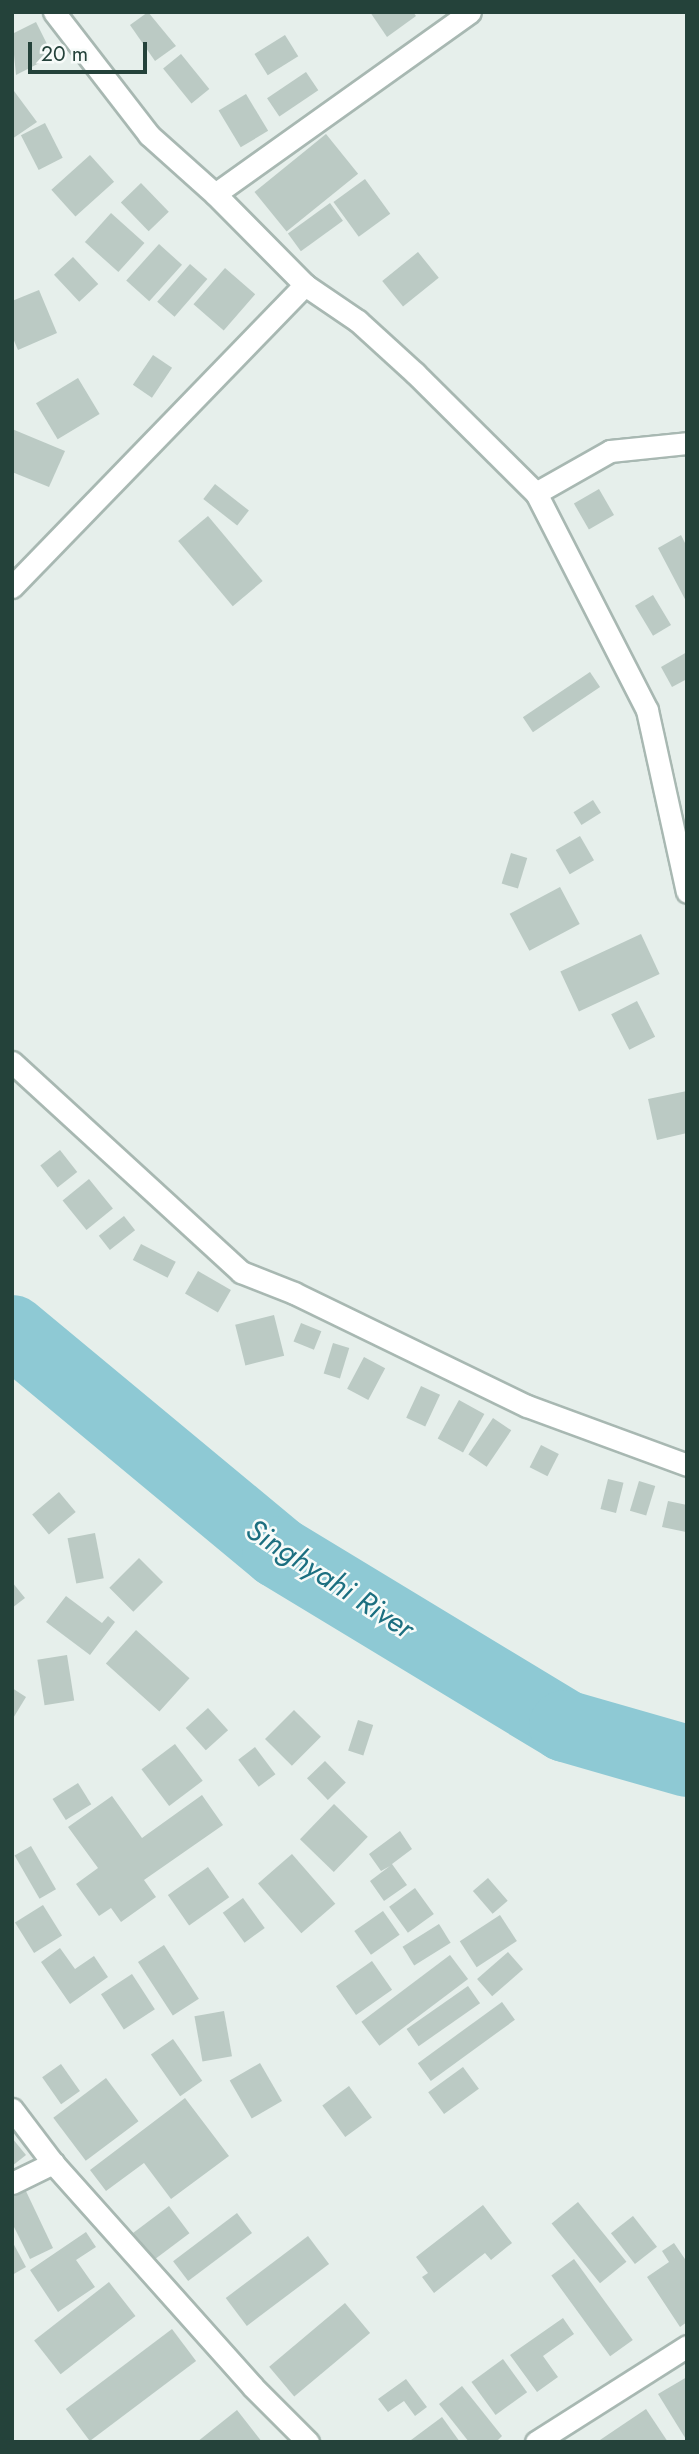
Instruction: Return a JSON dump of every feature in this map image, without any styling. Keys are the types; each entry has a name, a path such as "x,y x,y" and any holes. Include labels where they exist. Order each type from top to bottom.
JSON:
{"street":[{"path":"54,12 149,135 215,194 305,285 377,338 536,493 647,710 687,892"},
{"path":"215,194 470,12"},
{"path":"12,587 305,285"},
{"path":"536,493 610,451 687,443"},
{"path":"12,1062 241,1272 294,1293 527,1406 687,1465"},
{"path":"12,2109 53,2163 253,2387 308,2442"},
{"path":"12,2183 53,2163"},
{"path":"536,2442 687,2346"}],"building":[{"path":"148,12 176,46 155,61 130,25"},
{"path":"370,12 413,12 416,16 387,37"},
{"path":"36,22 53,56 16,75 12,34"},
{"path":"285,35 298,56 268,75 254,54"},
{"path":"181,54 209,89 191,103 163,68"},
{"path":"306,72 318,90 279,117 267,98"},
{"path":"14,91 37,122 12,139 12,92"},
{"path":"246,94 268,131 241,147 219,110"},
{"path":"45,123 63,158 39,170 21,135"},
{"path":"326,134 358,174 287,232 255,192"},
{"path":"90,155 114,182 75,217 51,190"},
{"path":"365,179 390,214 359,237 333,202"},
{"path":"141,183 169,212 149,231 121,202"},
{"path":"330,203 343,221 301,251 288,234"},
{"path":"111,213 144,243 118,272 85,242"},
{"path":"159,244 182,265 149,301 126,280"},
{"path":"418,252 439,278 403,307 382,281"},
{"path":"73,257 98,284 79,302 54,275"},
{"path":"190,264 207,279 175,317 157,302"},
{"path":"225,268 255,294 224,330 194,304"},
{"path":"39,290 57,333 18,350 12,336 12,301"},
{"path":"153,355 172,368 152,398 133,385"},
{"path":"78,378 100,414 58,439 36,403"},
{"path":"12,429 65,451 49,487 12,472"},
{"path":"215,484 249,510 237,525 203,499"},
{"path":"599,489 614,515 589,529 574,503"},
{"path":"208,516 263,581 233,606 178,541"},
{"path":"681,535 687,547 687,603 658,548"},
{"path":"653,595 671,625 653,636 635,606"},
{"path":"687,652 687,679 672,687 661,667"},
{"path":"590,672 600,687 533,732 523,717"},
{"path":"593,800 601,813 581,825 573,812"},
{"path":"580,836 594,860 570,874 556,850"},
{"path":"511,853 527,858 518,889 502,884"},
{"path":"560,887 580,924 529,951 510,914"},
{"path":"641,934 660,974 579,1011 560,972"},
{"path":"637,1001 655,1037 629,1050 611,1014"},
{"path":"687,1091 687,1133 657,1140 648,1099"},
{"path":"60,1150 77,1172 58,1187 40,1165"},
{"path":"89,1179 113,1209 86,1230 63,1200"},
{"path":"124,1216 135,1230 110,1250 99,1236"},
{"path":"141,1244 176,1262 168,1278 133,1260"},
{"path":"198,1271 231,1290 218,1313 185,1294"},
{"path":"274,1315 284,1356 245,1365 235,1325"},
{"path":"301,1323 321,1331 314,1350 294,1342"},
{"path":"333,1343 349,1348 340,1379 324,1374"},
{"path":"364,1357 385,1368 368,1400 347,1389"},
{"path":"421,1386 440,1395 425,1427 406,1418"},
{"path":"459,1400 484,1414 463,1453 438,1438"},
{"path":"493,1418 511,1430 487,1467 468,1454"},
{"path":"541,1445 559,1454 547,1476 530,1467"},
{"path":"608,1479 624,1483 616,1513 601,1509"},
{"path":"639,1481 655,1486 646,1516 630,1511"},
{"path":"59,1492 76,1512 49,1534 32,1514"},
{"path":"668,1501 687,1505 686,1532 662,1527"},
{"path":"95,1533 104,1578 76,1583 68,1538"},
{"path":"139,1558 163,1582 133,1612 109,1588"},
{"path":"12,1582 25,1598 12,1608"},
{"path":"66,1596 102,1623 108,1616 115,1622 90,1655 46,1622"},
{"path":"136,1630 190,1678 159,1712 106,1663"},
{"path":"67,1655 74,1700 45,1705 37,1660"},
{"path":"12,1688 26,1697 12,1720"},
{"path":"208,1708 228,1730 206,1750 186,1728"},
{"path":"294,1710 321,1737 292,1766 265,1739"},
{"path":"358,1720 373,1725 363,1755 348,1750"},
{"path":"175,1744 203,1781 169,1806 141,1769"},
{"path":"255,1747 275,1774 259,1787 238,1760"},
{"path":"325,1761 346,1783 328,1800 307,1778"},
{"path":"78,1783 91,1804 66,1820 53,1799"},
{"path":"202,1795 223,1825 144,1880 156,1897 121,1922 111,1908 99,1916 76,1884 98,1868 68,1827 112,1796 142,1838"},
{"path":"334,1804 368,1837 334,1872 300,1839"},
{"path":"400,1831 412,1849 392,1864 407,1885 384,1901 370,1881 390,1866 381,1871 369,1854"},
{"path":"31,1846 56,1889 40,1899 15,1856"},
{"path":"292,1854 335,1904 301,1933 258,1884"},
{"path":"208,1867 229,1897 189,1925 168,1895"},
{"path":"488,1878 508,1901 493,1914 473,1891"},
{"path":"415,1888 434,1914 408,1933 389,1907"},
{"path":"243,1898 265,1928 245,1943 223,1913"},
{"path":"43,1905 62,1936 34,1953 15,1922"},
{"path":"383,1911 400,1935 371,1955 354,1931"},
{"path":"500,1915 517,1941 477,1967 460,1941"},
{"path":"439,1924 451,1943 414,1965 403,1947"},
{"path":"164,1945 199,1999 173,2016 138,1962"},
{"path":"60,1948 75,1969 94,1956 108,1977 70,2004 41,1962"},
{"path":"508,1952 523,1969 492,1996 477,1979"},
{"path":"450,1955 468,1979 379,2046 361,2022"},
{"path":"372,1961 392,1990 356,2015 336,1986"},
{"path":"132,1974 155,2009 124,2029 101,1994"},
{"path":"468,1986 480,2003 419,2046 407,2029"},
{"path":"502,2002 515,2020 431,2081 418,2063"},
{"path":"224,2011 232,2056 202,2062 194,2016"},
{"path":"173,2039 202,2081 180,2096 151,2054"},
{"path":"260,2063 282,2101 252,2119 230,2080"},
{"path":"61,2064 80,2091 61,2104 42,2077"},
{"path":"463,2067 479,2089 444,2114 428,2092"},
{"path":"106,2078 138,2121 86,2161 53,2118"},
{"path":"349,2086 372,2118 345,2137 322,2105"},
{"path":"185,2098 229,2156 171,2199 144,2163 106,2191 90,2170"},
{"path":"12,2138 26,2155 12,2166"},
{"path":"24,2187 53,2248 30,2259 12,2223 12,2193"},
{"path":"578,2202 626,2262 600,2283 552,2223"},
{"path":"483,2205 512,2243 491,2260 485,2253 434,2293 422,2277 428,2273 416,2257"},
{"path":"169,2206 189,2233 154,2260 133,2233"},
{"path":"237,2213 252,2233 188,2281 173,2261"},
{"path":"633,2216 657,2247 635,2264 611,2233"},
{"path":"86,2232 96,2247 76,2260 95,2287 58,2312 30,2270"},
{"path":"308,2236 329,2264 247,2326 226,2298"},
{"path":"12,2241 26,2267 12,2275"},
{"path":"674,2243 687,2262 687,2322 680,2327 647,2277 669,2262 662,2251"},
{"path":"574,2259 633,2340 610,2356 551,2275"},
{"path":"109,2282 135,2316 61,2374 34,2340"},
{"path":"345,2303 370,2333 294,2397 269,2367"},
{"path":"563,2318 574,2334 543,2356 558,2377 537,2392 510,2355"},
{"path":"172,2329 196,2361 90,2441 66,2409"},
{"path":"503,2359 527,2392 496,2415 471,2382"},
{"path":"687,2377 687,2441 658,2394"},
{"path":"406,2379 427,2407 415,2416 404,2401 388,2412 378,2399"},
{"path":"462,2386 502,2436 496,2442 469,2442 439,2404"},
{"path":"646,2409 668,2442 601,2442 600,2440"},
{"path":"237,2410 262,2442 197,2442"},
{"path":"442,2417 460,2442 411,2440"}],"waterway":[{"name":"Singhyahi River","path":"12,1331 278,1552 565,1726 687,1761"}]}
